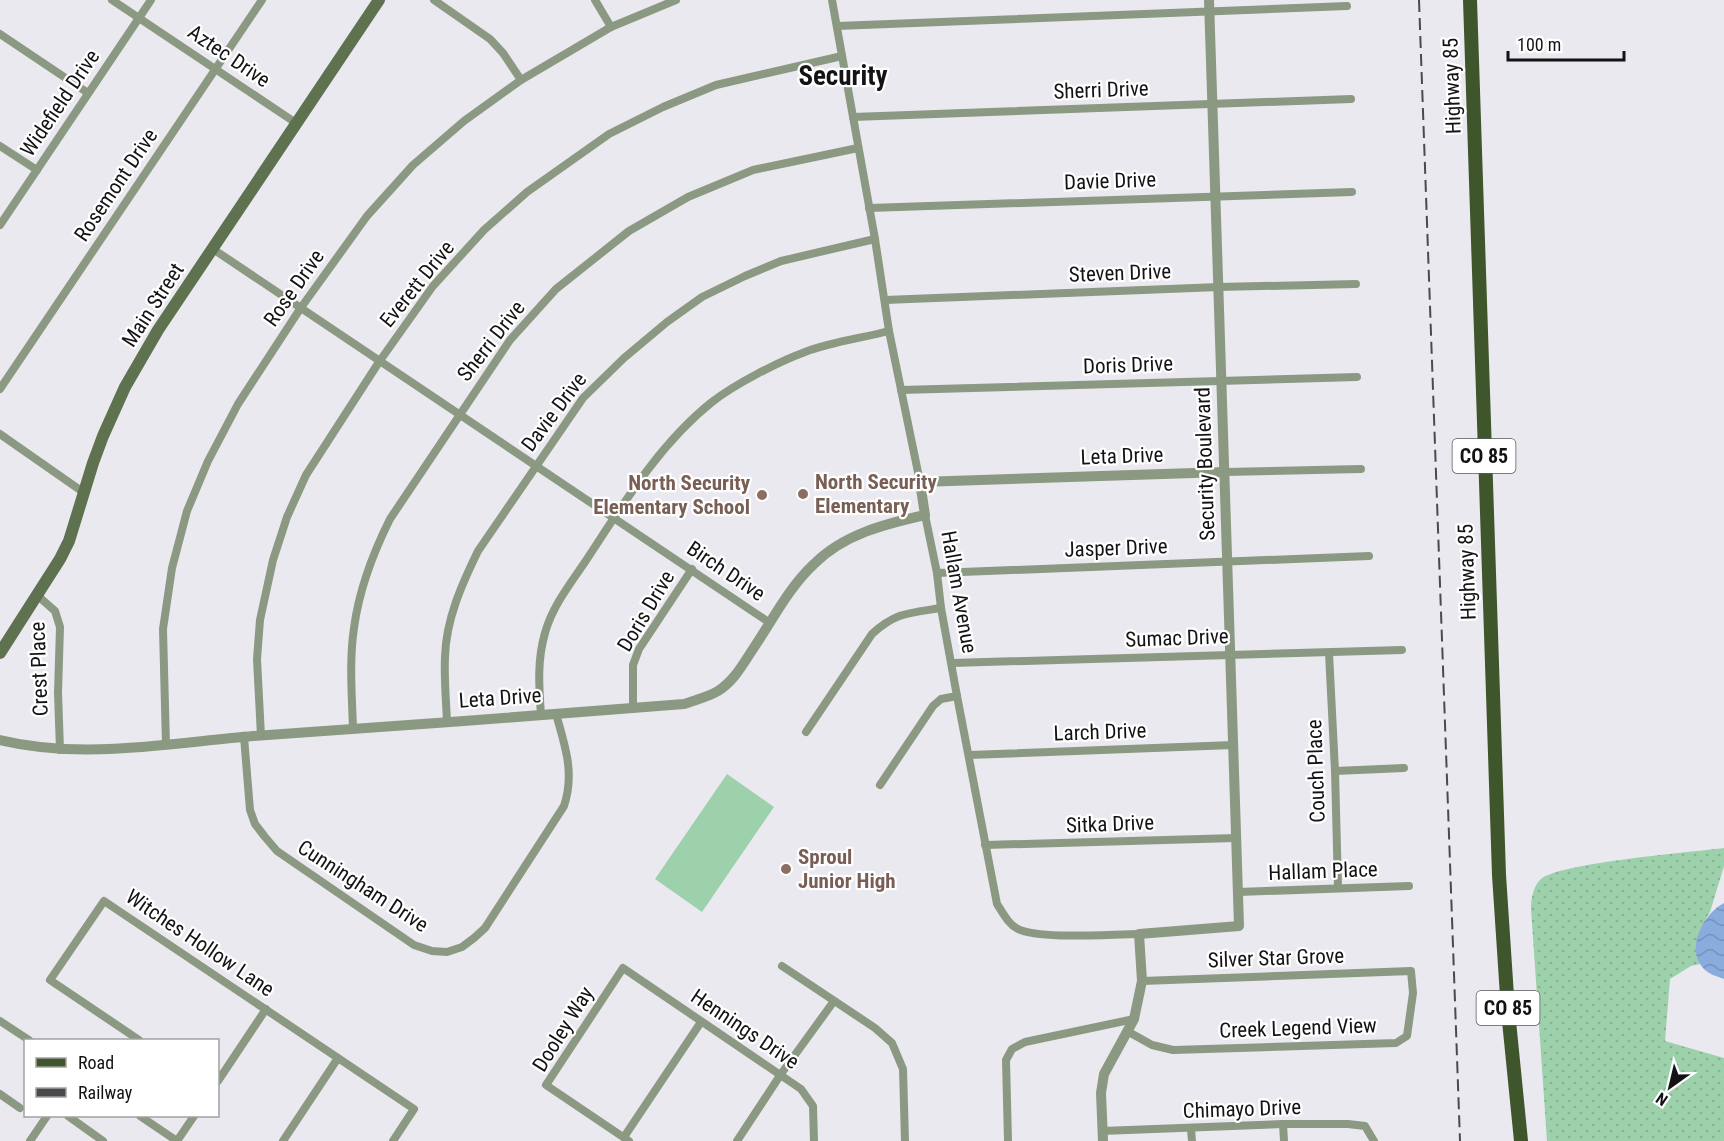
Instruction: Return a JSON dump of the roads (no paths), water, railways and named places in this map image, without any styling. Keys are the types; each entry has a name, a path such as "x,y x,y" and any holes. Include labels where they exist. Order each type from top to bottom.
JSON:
{"main road":[{"name":"Main Street","path":"0,653 38,596 66,547 103,436 136,367 379,0"},
{"name":"Highway 85","path":"1470,0 1499,875 1508,1011 1521,1141"}],"street":[{"name":"Aztec Drive","path":"112,0 217,68 296,123"},
{"name":"Widefield Drive","path":"0,225 151,0"},
{"name":"Rosemont Drive","path":"0,389 262,0"},
{"path":"434,0 490,39 503,53 521,80"},
{"path":"595,0 611,27"},
{"name":"Rose Drive","path":"166,745 163,629 172,568 188,511 208,461 238,404 300,309 367,216 413,165 464,121 521,80 611,27 676,0"},
{"name":"Hallam Avenue","path":"832,0 876,239 889,331 920,482 957,696 997,904 1006,919 1017,928 1035,934 1139,934 1239,926"},
{"path":"837,26 1209,6 1347,6"},
{"name":"Security Boulevard","path":"1209,6 1239,926"},
{"path":"0,34 88,93"},
{"name":"Everett Drive","path":"261,736 258,649 260,620 273,560 287,517 306,475 379,362 433,286 484,230 527,192 609,134 663,107 716,86 842,56"},
{"name":"Sherri Drive","path":"853,117 1351,99"},
{"path":"0,146 37,170"},
{"name":"Sherri Drive","path":"353,729 351,666 354,628 363,587 377,546 390,519 510,340 556,289 629,231 688,197 753,170 858,148"},
{"name":"Davie Drive","path":"869,208 1352,192"},
{"name":"Davie Drive","path":"447,722 445,655 454,607 478,551 583,398 624,358 667,322 702,297 781,261 876,239"},
{"name":"Birch Drive","path":"213,249 770,623"},
{"name":"Steven Drive","path":"885,300 1356,284"},
{"path":"541,715 538,668 540,650 554,609 614,518 668,444 713,401 760,373 806,352 889,331"},
{"name":"Doris Drive","path":"901,390 1357,377"},
{"path":"0,434 83,492"},
{"name":"Leta Drive","path":"920,482 1361,469"},
{"name":"Leta Drive","path":"0,740 60,750 166,745 244,737 684,704 718,691 734,677 801,578 828,551 866,531 892,522 925,515"},
{"name":"Jasper Drive","path":"937,573 1369,556"},
{"name":"Doris Drive","path":"633,708 633,665 639,649 692,569"},
{"name":"Crest Place","path":"38,596 56,610 60,627 58,693 60,750"},
{"path":"806,732 872,634 899,614 941,608"},
{"name":"Sumac Drive","path":"952,663 1402,650"},
{"name":"Couch Place","path":"1329,653 1338,888"},
{"path":"880,784 933,706 941,699 957,696"},
{"name":"Cunningham Drive","path":"244,737 250,810 255,824 277,851 414,945 432,951 447,951 462,947 484,928 564,806 569,791 569,767 556,714"},
{"name":"Larch Drive","path":"969,755 1233,745"},
{"path":"1335,771 1404,768"},
{"name":"Sitka Drive","path":"985,845 1236,838"},
{"name":"Hallam Place","path":"1238,892 1409,886"},
{"name":"Witches Hollow Lane","path":"136,1039 50,980 104,900 414,1109 393,1141"},
{"path":"1102,1136 1101,1093 1104,1074 1134,1019 1142,981 1139,934"},
{"path":"782,966 885,1035 899,1055 903,1069 905,1141"},
{"name":"Hennings Drive","path":"623,968 801,1089 813,1106 814,1141"},
{"name":"Dooley Way","path":"623,968 546,1084 627,1139"},
{"name":"Silver Star Grove","path":"1142,981 1412,971"},
{"name":"Creek Legend View","path":"1127,1031 1152,1045 1173,1050 1396,1043 1407,1036 1413,993 1412,971"},
{"path":"737,1141 781,1074 834,1001"},
{"path":"219,1080 266,1009"},
{"path":"1008,1141 1006,1060 1012,1049 1025,1042 1134,1019"},
{"path":"0,1021 26,1039"},
{"path":"627,1139 701,1022"},
{"path":"283,1141 338,1058"},
{"path":"0,1094 20,1107"},
{"path":"30,1141 46,1117"},
{"path":"69,1117 103,1141"},
{"path":"141,1117 177,1141 193,1117"},
{"path":"1283,1124 1284,1141"},
{"name":"Chimayo Drive","path":"1102,1136 1283,1124 1348,1124 1365,1126 1374,1141"},
{"path":"1191,1129 1192,1141"}],"water":[{"path":"1724,903 1724,979 1712,975 1703,968 1698,960 1696,941 1704,923"}],"railway":[{"path":"1419,0 1460,1141"}],"place":[{"name":"North Security Elementary","path":"803,494"},
{"name":"North Security Elementary School","path":"762,495"},
{"name":"Sproul Junior High","path":"786,869"}],"district":[{"name":"Security","path":"843,76"}]}
